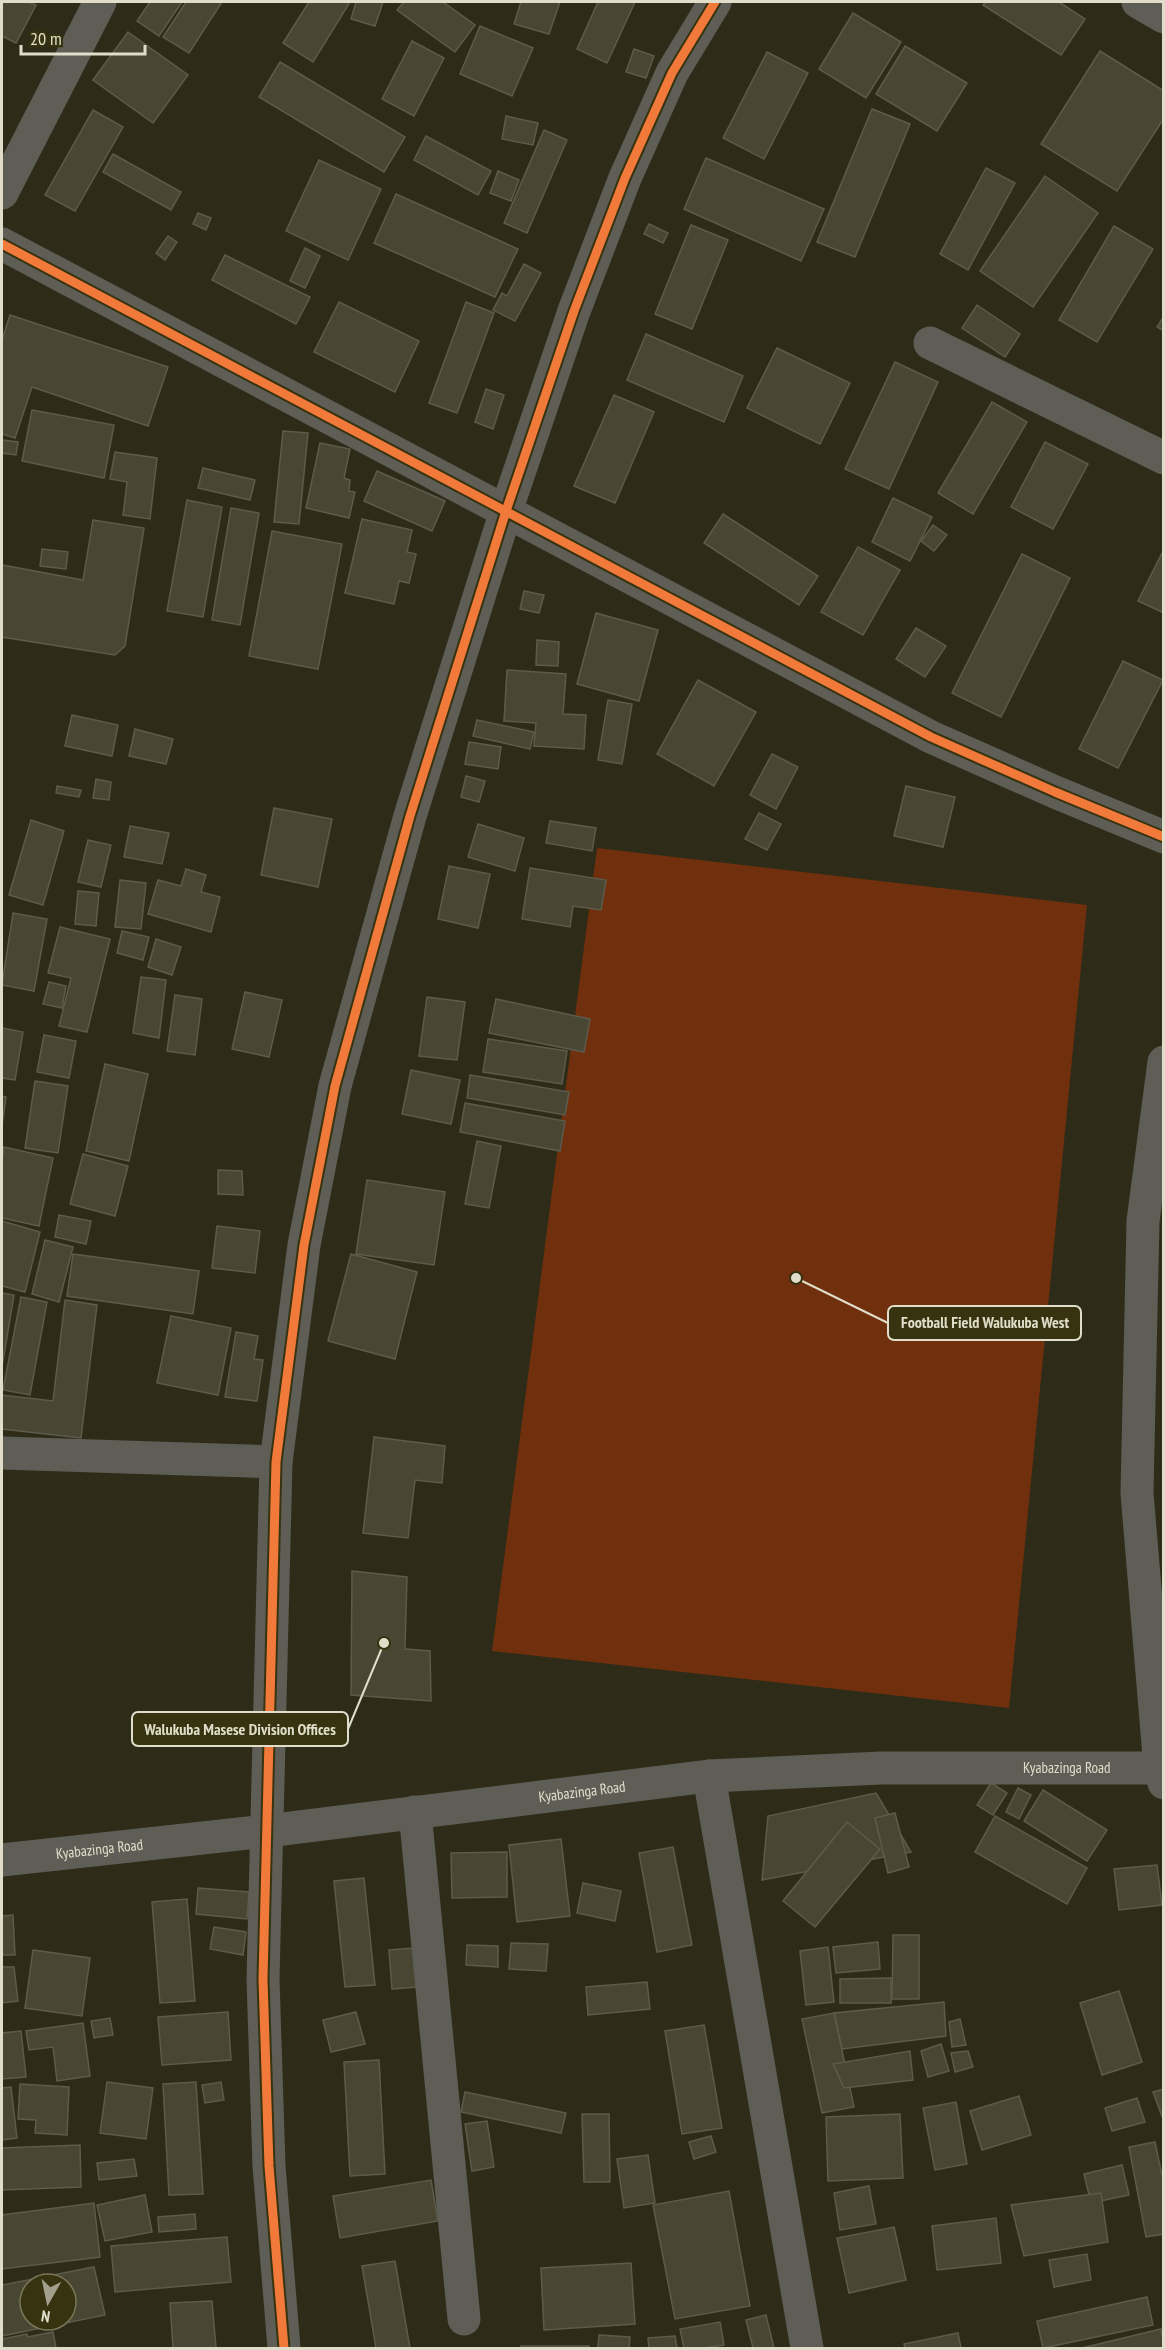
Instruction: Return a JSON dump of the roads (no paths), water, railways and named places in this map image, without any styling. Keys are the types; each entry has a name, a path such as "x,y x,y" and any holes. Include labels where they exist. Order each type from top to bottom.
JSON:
{"street":[{"path":"2,193 100,2"},
{"path":"284,2349 270,2166 264,1991 276,1462 304,1245 334,1086 410,816 506,511 574,311 625,178 672,73 714,2"},
{"path":"1138,2 1164,17"},
{"path":"2,244 931,737 1164,837"},
{"path":"930,343 1164,458"},
{"path":"1162,1773 1137,1492 1143,1221 1164,1062"},
{"path":"2,1453 276,1462"},
{"name":"Kyabazinga Road","path":"2,1860 267,1831 709,1776 880,1768 1162,1773"},
{"path":"709,1776 807,2349"},
{"path":"415,1812 464,2319"}],"place":[{"name":"Football Field Walukuba West","path":"796,1278"},
{"name":"Walukuba Masese Division Offices","path":"384,1643"}]}
